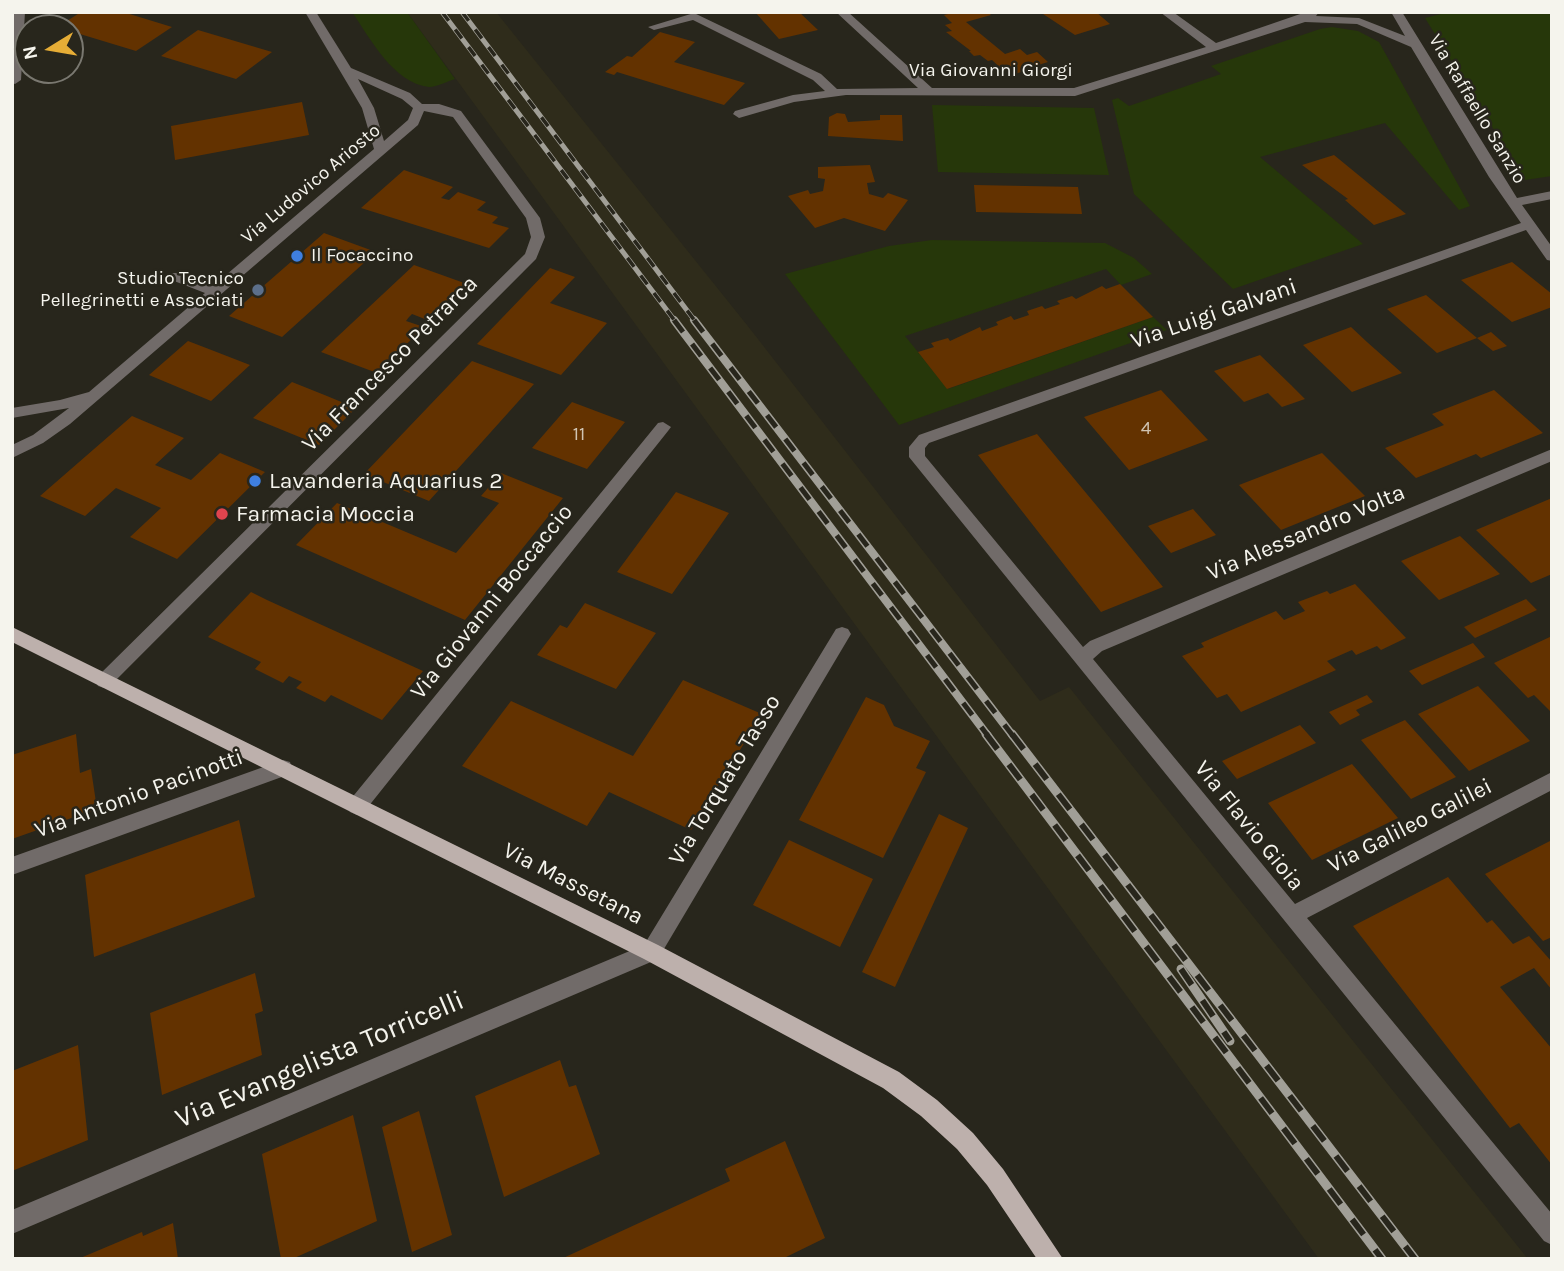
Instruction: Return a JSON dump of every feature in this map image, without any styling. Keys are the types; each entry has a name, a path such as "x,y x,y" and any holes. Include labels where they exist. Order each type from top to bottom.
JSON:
{"main road":[{"name":"Via Massetana","path":"12,634 651,952 891,1080 929,1108 965,1141 995,1177 1046,1257"}],"street":[{"path":"310,12 368,108 381,150"},
{"path":"841,12 928,90"},
{"path":"1165,12 1214,47"},
{"name":"Via Giovanni Giorgi","path":"739,114 793,99 835,93 928,90 1075,92 1309,15 1359,21 1374,20 1394,12"},
{"name":"Via Raffaello Sanzio","path":"1394,12 1511,203 1552,257"},
{"path":"654,27 695,14 817,77 835,93"},
{"name":"Via Giovanni Giorgi","path":"1359,21 1415,45"},
{"path":"347,70 406,96 419,107"},
{"name":"Via Ludovico Ariosto","path":"12,452 38,439 65,420 414,122 419,107"},
{"name":"Via Francesco Petrarca","path":"104,681 531,256 538,237 533,218 457,114 439,108 419,107"},
{"path":"1511,203 1552,195"},
{"name":"Via Luigi Galvani","path":"917,447 924,439 1528,225"},
{"path":"174,276 214,291"},
{"name":"Via Ludovico Ariosto","path":"12,413 62,405 93,394"},
{"name":"Via Giovanni Boccaccio","path":"357,806 663,427"},
{"name":"Via Flavio Gioia","path":"917,447 917,457 1552,1233"},
{"name":"Via Alessandro Volta","path":"1081,659 1096,646 1552,455"},
{"name":"Via Torquato Tasso","path":"651,952 842,634"},
{"name":"Via Antonio Pacinotti","path":"12,866 283,768"},
{"name":"Via Galileo Galilei","path":"1291,916 1552,780"},
{"name":"Via Evangelista Torricelli","path":"12,1222 651,952"}],"shaded area":[{"path":"407,12 496,12 747,325 1040,701 1069,687 1528,1259 1319,1259"}],"green space":[{"path":"352,12 407,12 455,79 429,87 404,77 384,58"},
{"path":"1449,12 1552,12 1552,176 1525,180 1425,18"},
{"path":"1332,27 1358,31 1379,42 1470,206 1459,210 1385,123 1260,157 1363,244 1233,289 1134,194 1112,100 1118,98 1129,106 1221,74 1211,66"},
{"path":"932,105 1094,108 1109,175 938,172"},
{"path":"932,240 1105,243 1134,258 1152,274 1121,285 1106,269 905,336 948,389 1153,317 1167,330 899,425 785,274 889,246"}],"building":[{"path":"123,12 172,27 136,51 84,35 84,14 78,14"},
{"path":"755,12 799,12 818,30 779,39"},
{"path":"946,12 988,12 991,15 966,22 1005,54 1020,49 1027,55 1037,52 1048,62 1035,66 1041,71 1026,76 1021,72 1009,76 992,60 988,61 980,55 974,56 946,32 952,31 945,25 952,23 944,15 948,14"},
{"path":"1040,12 1096,12 1110,24 1075,35"},
{"path":"198,30 272,52 236,79 161,56"},
{"path":"660,32 695,42 674,62 745,83 724,105 617,72 614,75 605,72 627,56 632,57"},
{"path":"302,102 309,135 175,160 171,126"},
{"path":"837,113 845,114 848,122 880,120 880,115 902,115 903,141 828,136 829,117"},
{"path":"1334,155 1406,214 1374,225 1345,200 1348,199 1302,165"},
{"path":"870,165 875,182 867,183 869,194 883,198 888,193 908,200 885,231 844,218 815,228 788,196 808,190 810,194 823,191 825,179 818,178 818,167"},
{"path":"404,170 453,187 441,198 449,200 458,192 486,202 477,210 498,217 492,223 509,228 489,248 361,208"},
{"path":"974,185 1078,187 1082,214 976,212"},
{"path":"324,233 376,252 282,337 229,316"},
{"path":"1512,262 1552,294 1552,307 1512,322 1461,280"},
{"path":"414,265 467,284 430,321 412,314 406,321 424,327 377,373 321,352"},
{"path":"550,268 575,277 550,303 607,323 561,375 477,344"},
{"path":"1120,284 1153,317 947,389 918,352 934,347 931,343 948,338 950,341 980,327 982,331 998,325 996,322 1011,316 1014,320 1029,315 1027,311 1060,304 1057,301 1072,296 1076,299 1102,286 1106,289"},
{"path":"1426,295 1477,338 1437,353 1387,309"},
{"path":"1351,327 1402,373 1352,392 1303,345"},
{"path":"1491,332 1507,346 1493,351 1477,338"},
{"path":"188,341 250,365 211,401 149,375"},
{"path":"1260,355 1305,399 1282,407 1268,393 1244,402 1214,371"},
{"path":"472,361 534,384 429,501 364,474"},
{"path":"292,382 356,408 319,445 253,418"},
{"path":"1161,390 1208,440 1129,470 1084,417"},
{"path":"1494,390 1543,433 1481,458 1476,454 1416,478 1385,448 1444,425 1432,414"},
{"path":"572,402 625,422 587,469 532,448"},
{"path":"132,416 184,438 155,465 191,480 220,453 265,472 177,559 130,537 161,508 116,488 85,516 40,496"},
{"path":"1037,434 1163,587 1101,612 978,455"},
{"path":"1322,453 1365,496 1281,530 1239,485"},
{"path":"501,473 563,498 465,620 296,545 337,503 456,553 499,503 481,496"},
{"path":"676,492 729,513 672,594 617,572"},
{"path":"1552,498 1552,574 1531,583 1476,530"},
{"path":"1193,509 1216,535 1171,553 1148,526"},
{"path":"1460,536 1500,574 1439,600 1401,561"},
{"path":"1355,584 1406,638 1381,650 1377,646 1356,655 1352,650 1327,661 1336,670 1241,712 1227,694 1217,698 1182,656 1204,647 1201,643 1276,611 1284,620 1305,611 1298,602"},
{"path":"251,592 423,671 382,720 331,695 325,702 296,688 302,682 289,676 283,683 255,669 261,662 208,637"},
{"path":"1526,599 1537,610 1475,638 1464,627"},
{"path":"585,603 656,633 616,689 537,655 560,625 567,628"},
{"path":"1552,636 1552,713 1534,695 1528,698 1494,663"},
{"path":"1473,643 1485,657 1422,685 1409,671"},
{"path":"683,680 762,714 691,830 609,792 587,826 462,766 511,701 633,756"},
{"path":"1478,686 1530,741 1469,771 1418,714"},
{"path":"1367,695 1373,702 1356,710 1360,715 1340,725 1329,712"},
{"path":"866,697 884,705 894,726 930,741 916,768 926,772 883,858 799,820"},
{"path":"1405,720 1456,777 1411,799 1361,740"},
{"path":"1300,725 1316,743 1237,779 1222,761"},
{"path":"76,734 80,773 91,769 97,809 12,839 12,755"},
{"path":"1352,764 1398,818 1312,860 1268,803"},
{"path":"939,814 968,828 895,987 862,972"},
{"path":"239,820 255,897 94,957 85,875"},
{"path":"789,840 873,879 840,947 753,905"},
{"path":"1552,840 1552,937 1543,941 1485,874"},
{"path":"1448,877 1487,923 1492,920 1513,944 1529,936 1552,962 1552,990 1534,968 1500,987 1552,1049 1552,1165 1519,1123 1510,1128 1353,926"},
{"path":"255,973 263,1011 255,1014 262,1055 162,1095 150,1013"},
{"path":"78,1045 88,1140 12,1171 12,1071"},
{"path":"560,1060 569,1087 576,1085 600,1154 504,1197 475,1096"},
{"path":"419,1111 452,1235 412,1252 382,1127"},
{"path":"353,1115 377,1221 292,1259 281,1259 262,1154"},
{"path":"785,1141 825,1238 782,1259 561,1259 730,1181 725,1169"},
{"path":"173,1223 178,1259 78,1259 142,1232 143,1236"}],"railway":[{"path":"442,12 675,321"},
{"path":"462,12 695,321"},
{"path":"674,320 988,736"},
{"path":"694,320 1013,736"},
{"path":"986,734 1382,1259"},
{"path":"1012,734 1415,1259"},
{"path":"1181,969 1230,1041"}],"place":[{"name":"Il Focaccino","path":"297,256"},
{"name":"Studio Tecnico Pellegrinetti e Associati","path":"258,290"},
{"name":"Lavanderia Aquarius 2","path":"255,481"},
{"name":"Farmacia Moccia","path":"222,514"}]}
